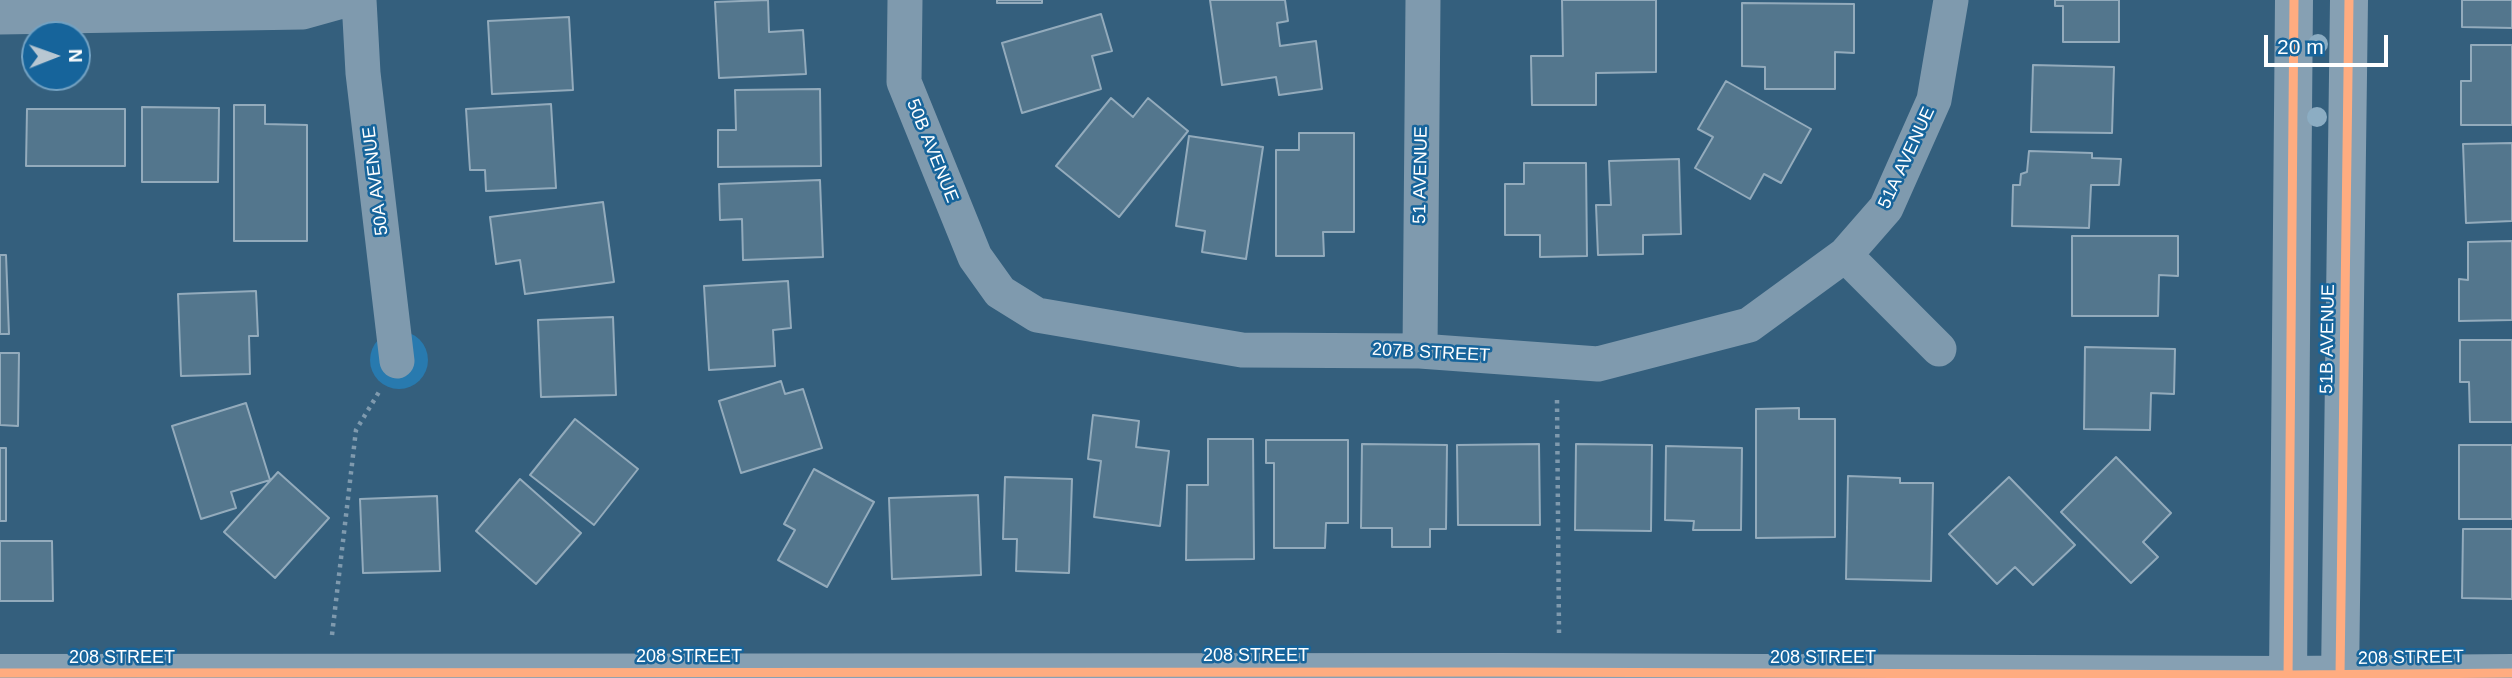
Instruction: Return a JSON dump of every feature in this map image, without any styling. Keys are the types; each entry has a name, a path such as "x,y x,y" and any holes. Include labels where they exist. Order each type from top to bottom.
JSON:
{"main road":[{"path":"2288,676 2294,0"},
{"name":"51B AVENUE","path":"2340,676 2349,0"},
{"name":"208 STREET","path":"0,673 361,676 2340,676 2512,673"}],"street":[{"path":"0,17 303,12 346,0"},
{"name":"50A AVENUE","path":"359,0 363,73 397,361"},
{"name":"50B AVENUE","path":"905,0 904,82 975,257 1000,292"},
{"name":"51 AVENUE","path":"1420,351 1423,0"},
{"name":"51A AVENUE","path":"1845,256 1886,208 1934,100 1951,0"},
{"path":"1845,256 1939,349"},
{"name":"207B STREET","path":"1000,292 1037,316 1242,350 1420,351 1598,364 1749,325 1845,256"}],"path":[{"path":"332,640 356,430 397,361"},
{"path":"1556,361 1559,637"}],"shaded area":[{"path":"393,331 405,331 420,339 428,354 428,366 420,381 405,389 393,389 378,381 370,366 370,354 378,339"}],"building":[{"path":"768,0 769,32 803,30 806,74 719,78 715,2"},
{"path":"997,0 1042,0 1042,3 997,3"},
{"path":"1210,0 1285,0 1288,21 1277,23 1280,46 1316,41 1322,89 1279,95 1276,77 1222,85"},
{"path":"1562,0 1656,0 1656,72 1596,73 1596,105 1532,105 1531,56 1563,56"},
{"path":"2055,0 2119,0 2119,42 2063,42 2063,6 2055,6"},
{"path":"2462,0 2512,0 2512,28 2462,27"},
{"path":"1742,3 1854,4 1854,53 1835,52 1835,89 1765,89 1765,67 1742,66"},
{"path":"1101,14 1112,51 1092,56 1101,89 1022,113 1002,43"},
{"path":"569,17 573,90 492,94 488,21"},
{"path":"2471,45 2512,45 2512,125 2461,125 2461,81 2471,81"},
{"path":"2033,65 2114,67 2112,133 2031,132"},
{"path":"1726,81 1811,129 1781,183 1764,174 1750,199 1695,168 1713,137 1698,129"},
{"path":"820,89 821,166 718,167 718,130 736,130 735,90"},
{"path":"1111,98 1133,117 1148,98 1188,131 1119,217 1056,166"},
{"path":"551,104 556,188 486,191 485,170 470,170 466,109"},
{"path":"234,105 265,105 265,124 307,125 307,241 234,241"},
{"path":"142,107 219,108 218,182 142,182"},
{"path":"27,109 125,109 125,166 26,166"},
{"path":"1299,133 1354,133 1354,232 1323,232 1324,256 1276,256 1276,150 1299,150"},
{"path":"1189,136 1263,147 1246,259 1202,252 1205,231 1176,226"},
{"path":"2512,143 2512,221 2466,223 2463,144"},
{"path":"2029,151 2092,153 2092,158 2121,159 2119,185 2091,185 2089,228 2012,226 2013,185 2020,185 2021,174 2027,172"},
{"path":"1679,159 1681,234 1643,235 1643,254 1598,255 1596,205 1611,205 1609,161"},
{"path":"1524,163 1586,163 1587,256 1540,257 1540,235 1505,235 1505,184 1524,184"},
{"path":"820,180 823,257 743,260 742,219 720,220 719,184"},
{"path":"603,202 614,282 525,294 520,260 496,264 490,217"},
{"path":"2072,236 2178,236 2178,276 2159,275 2158,316 2072,316"},
{"path":"2512,241 2512,320 2459,321 2459,279 2468,280 2468,242"},
{"path":"0,255 6,255 9,334 0,334"},
{"path":"788,281 791,328 773,330 775,366 709,370 704,286"},
{"path":"256,291 258,336 249,336 250,374 181,376 178,294"},
{"path":"613,317 616,395 541,397 538,320"},
{"path":"2460,340 2512,340 2512,422 2470,422 2469,382 2460,382"},
{"path":"2085,347 2175,349 2174,394 2151,393 2150,430 2084,429"},
{"path":"0,353 19,353 18,426 0,425"},
{"path":"781,381 785,394 803,389 822,448 741,473 719,401"},
{"path":"246,403 270,480 231,492 236,508 201,519 172,426"},
{"path":"1799,408 1799,419 1835,419 1835,537 1756,538 1756,409"},
{"path":"1093,415 1139,421 1136,447 1169,451 1160,526 1094,517 1101,461 1088,459"},
{"path":"575,419 638,469 594,525 530,475"},
{"path":"1208,439 1253,439 1254,559 1186,560 1187,485 1208,485"},
{"path":"1266,440 1348,440 1348,523 1326,523 1325,548 1274,548 1274,463 1266,463"},
{"path":"1362,444 1447,445 1446,529 1430,529 1430,547 1392,547 1392,528 1361,528"},
{"path":"1539,444 1540,525 1458,525 1457,445"},
{"path":"1576,444 1652,445 1651,531 1575,530"},
{"path":"2459,445 2512,445 2512,519 2459,519"},
{"path":"1666,446 1742,448 1741,530 1693,530 1694,521 1665,520"},
{"path":"0,448 6,448 6,521 0,521"},
{"path":"2116,457 2171,513 2143,542 2158,557 2131,583 2061,512"},
{"path":"814,469 874,502 827,587 778,560 795,530 784,524"},
{"path":"278,472 329,518 275,578 224,532"},
{"path":"1848,476 1900,478 1900,483 1933,483 1931,581 1846,579"},
{"path":"1005,477 1072,479 1069,573 1016,571 1017,539 1003,539"},
{"path":"2009,477 2075,545 2033,585 2015,567 1997,584 1949,534"},
{"path":"520,479 581,533 536,584 476,531"},
{"path":"978,495 981,575 892,579 889,498"},
{"path":"437,496 440,571 363,573 360,499"},
{"path":"2463,529 2512,529 2512,599 2462,598"},
{"path":"0,541 52,541 53,601 0,601"}],"cycle path":[{"path":"2288,678 2294,0"},
{"path":"2340,675 2349,0"},
{"path":"0,673 2512,673"}]}
